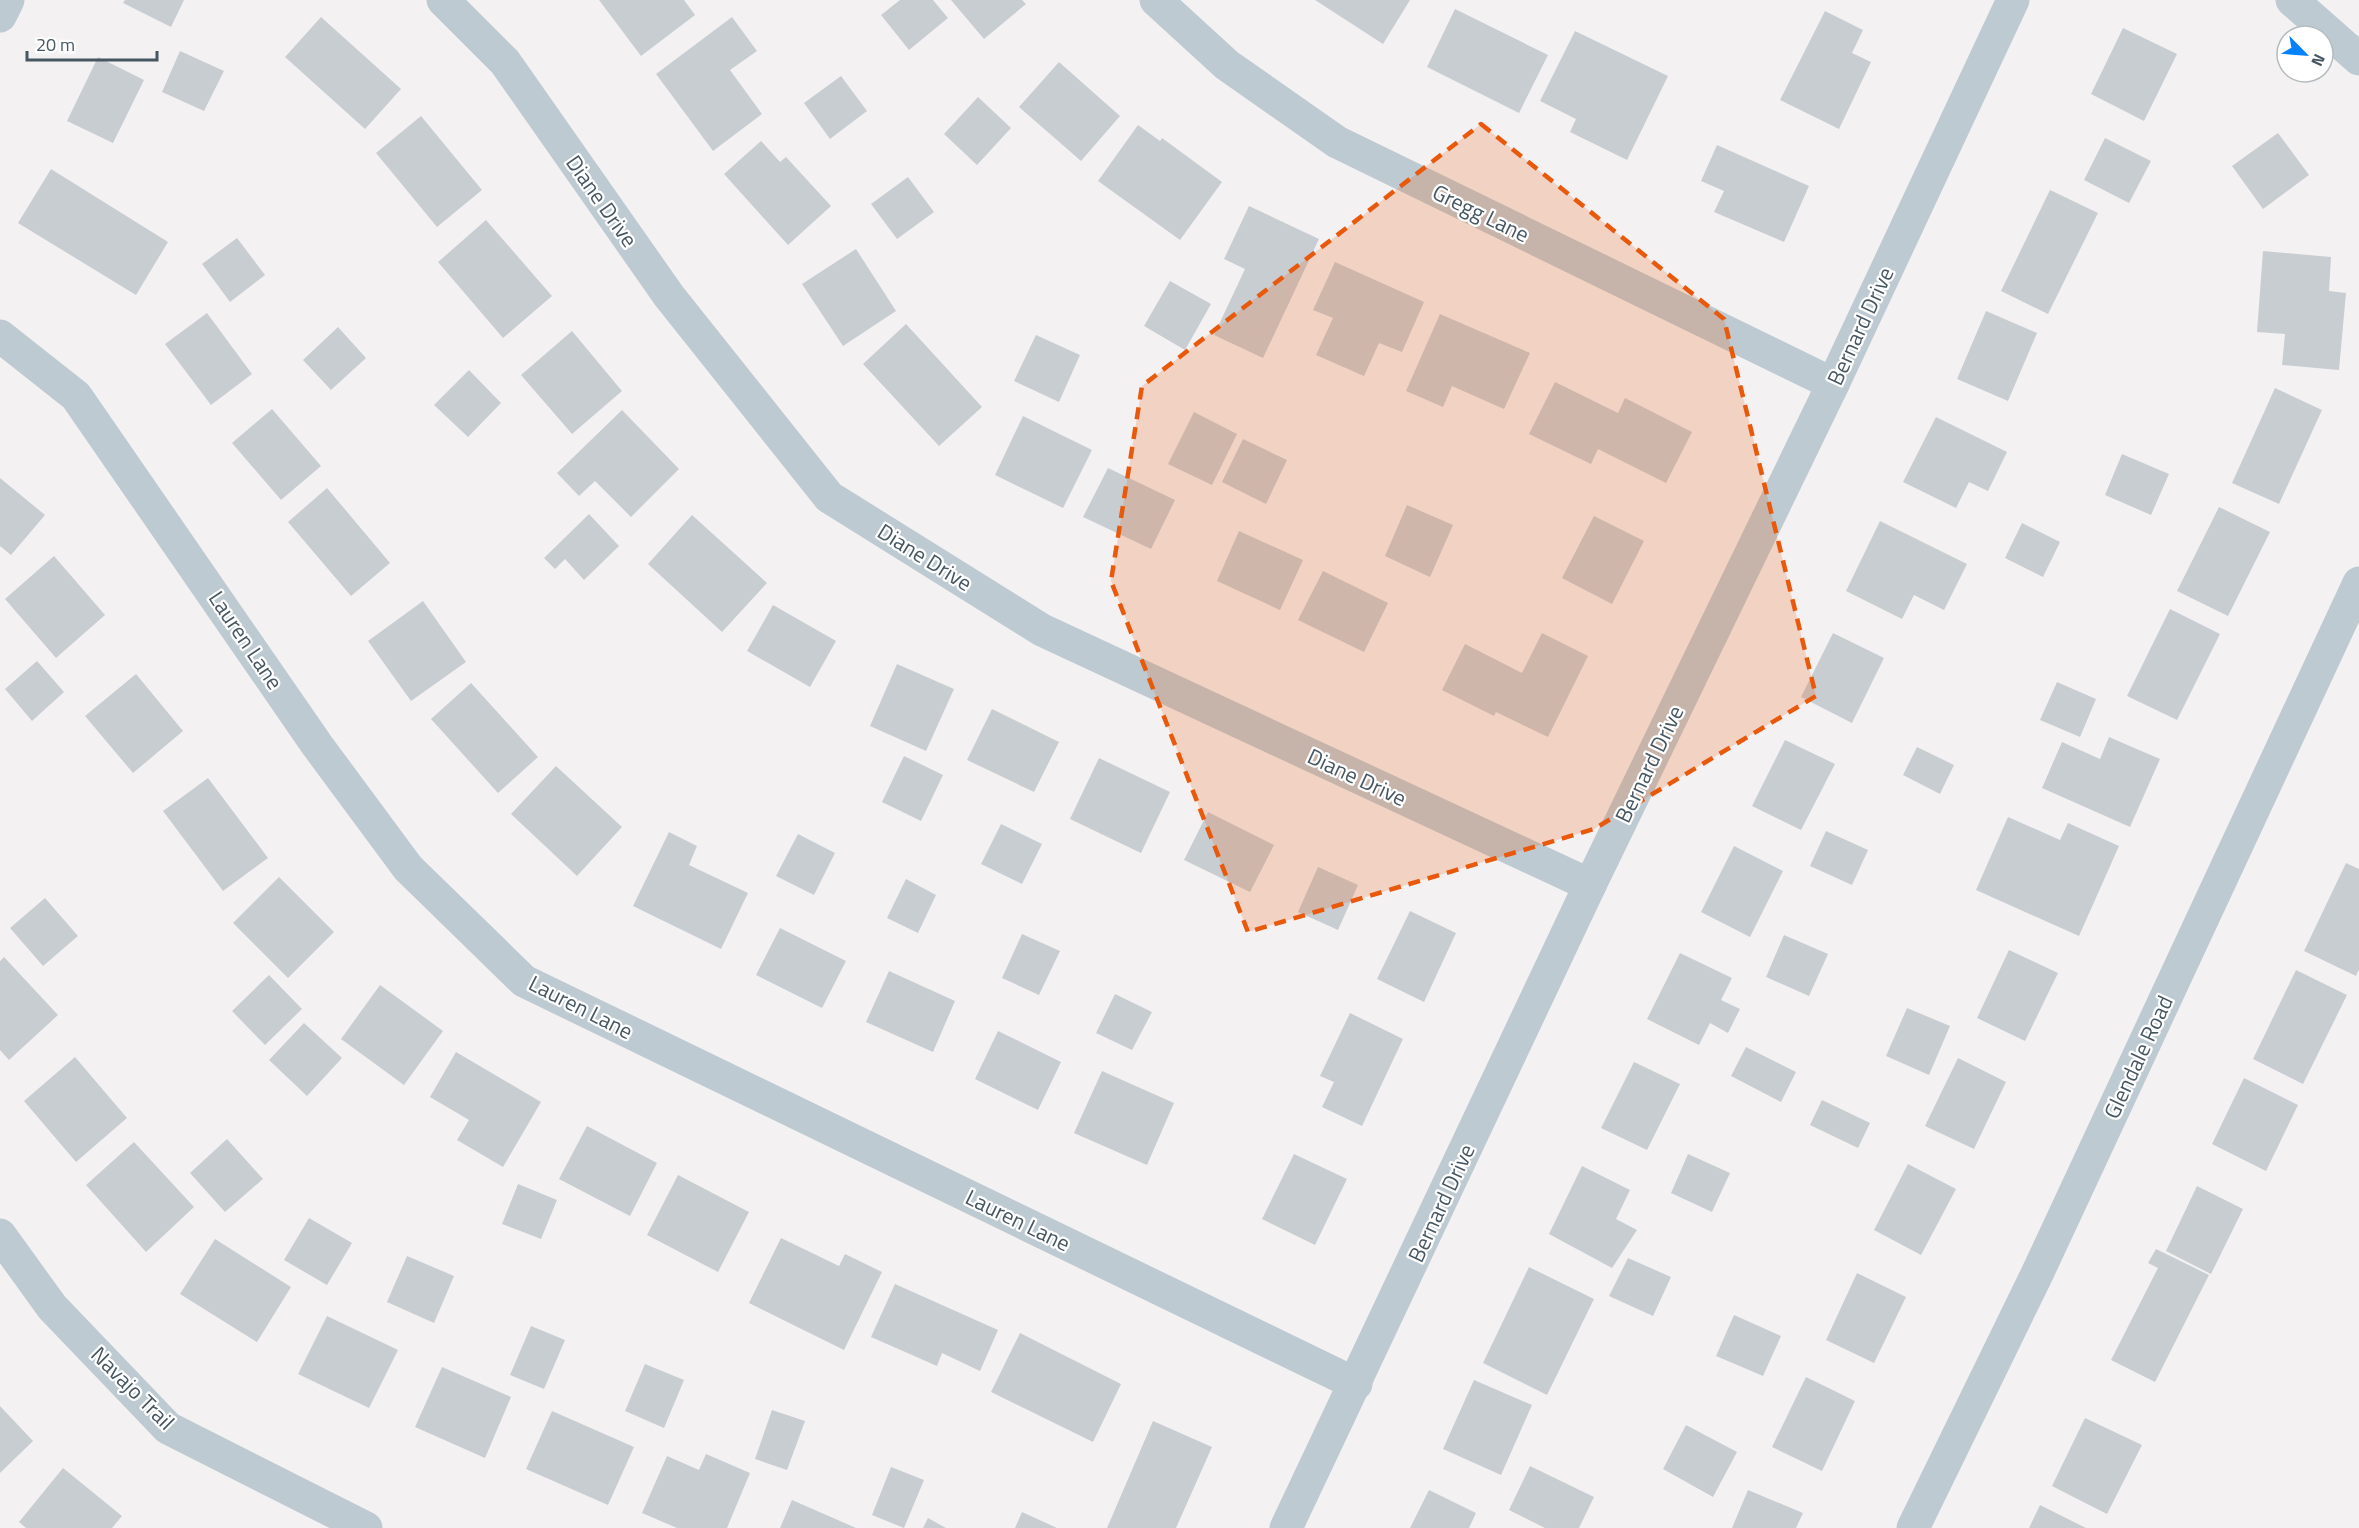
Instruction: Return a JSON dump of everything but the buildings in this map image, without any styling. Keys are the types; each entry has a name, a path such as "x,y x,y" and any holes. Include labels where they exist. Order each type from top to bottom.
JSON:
{"street":[{"path":"0,16 8,0"},
{"name":"Diane Drive","path":"443,0 505,62 669,296 829,498 1042,630 1590,885"},
{"name":"Gregg Lane","path":"1156,0 1227,65 1337,142 1833,384"},
{"name":"Bernard Drive","path":"1286,1528 1590,885 1833,384 2013,0"},
{"path":"2292,0 2359,59"},
{"name":"Lauren Lane","path":"0,336 76,396 317,745 408,868 524,981 1356,1384"},
{"name":"Glendale Road","path":"1913,1528 2037,1274 2359,583"},
{"name":"Navajo Trail","path":"0,1235 52,1307 168,1428 366,1528"}],"highlighted area":[{"path":"1481,124 1724,319 1816,696 1594,829 1248,932 1111,581 1142,386"}]}
